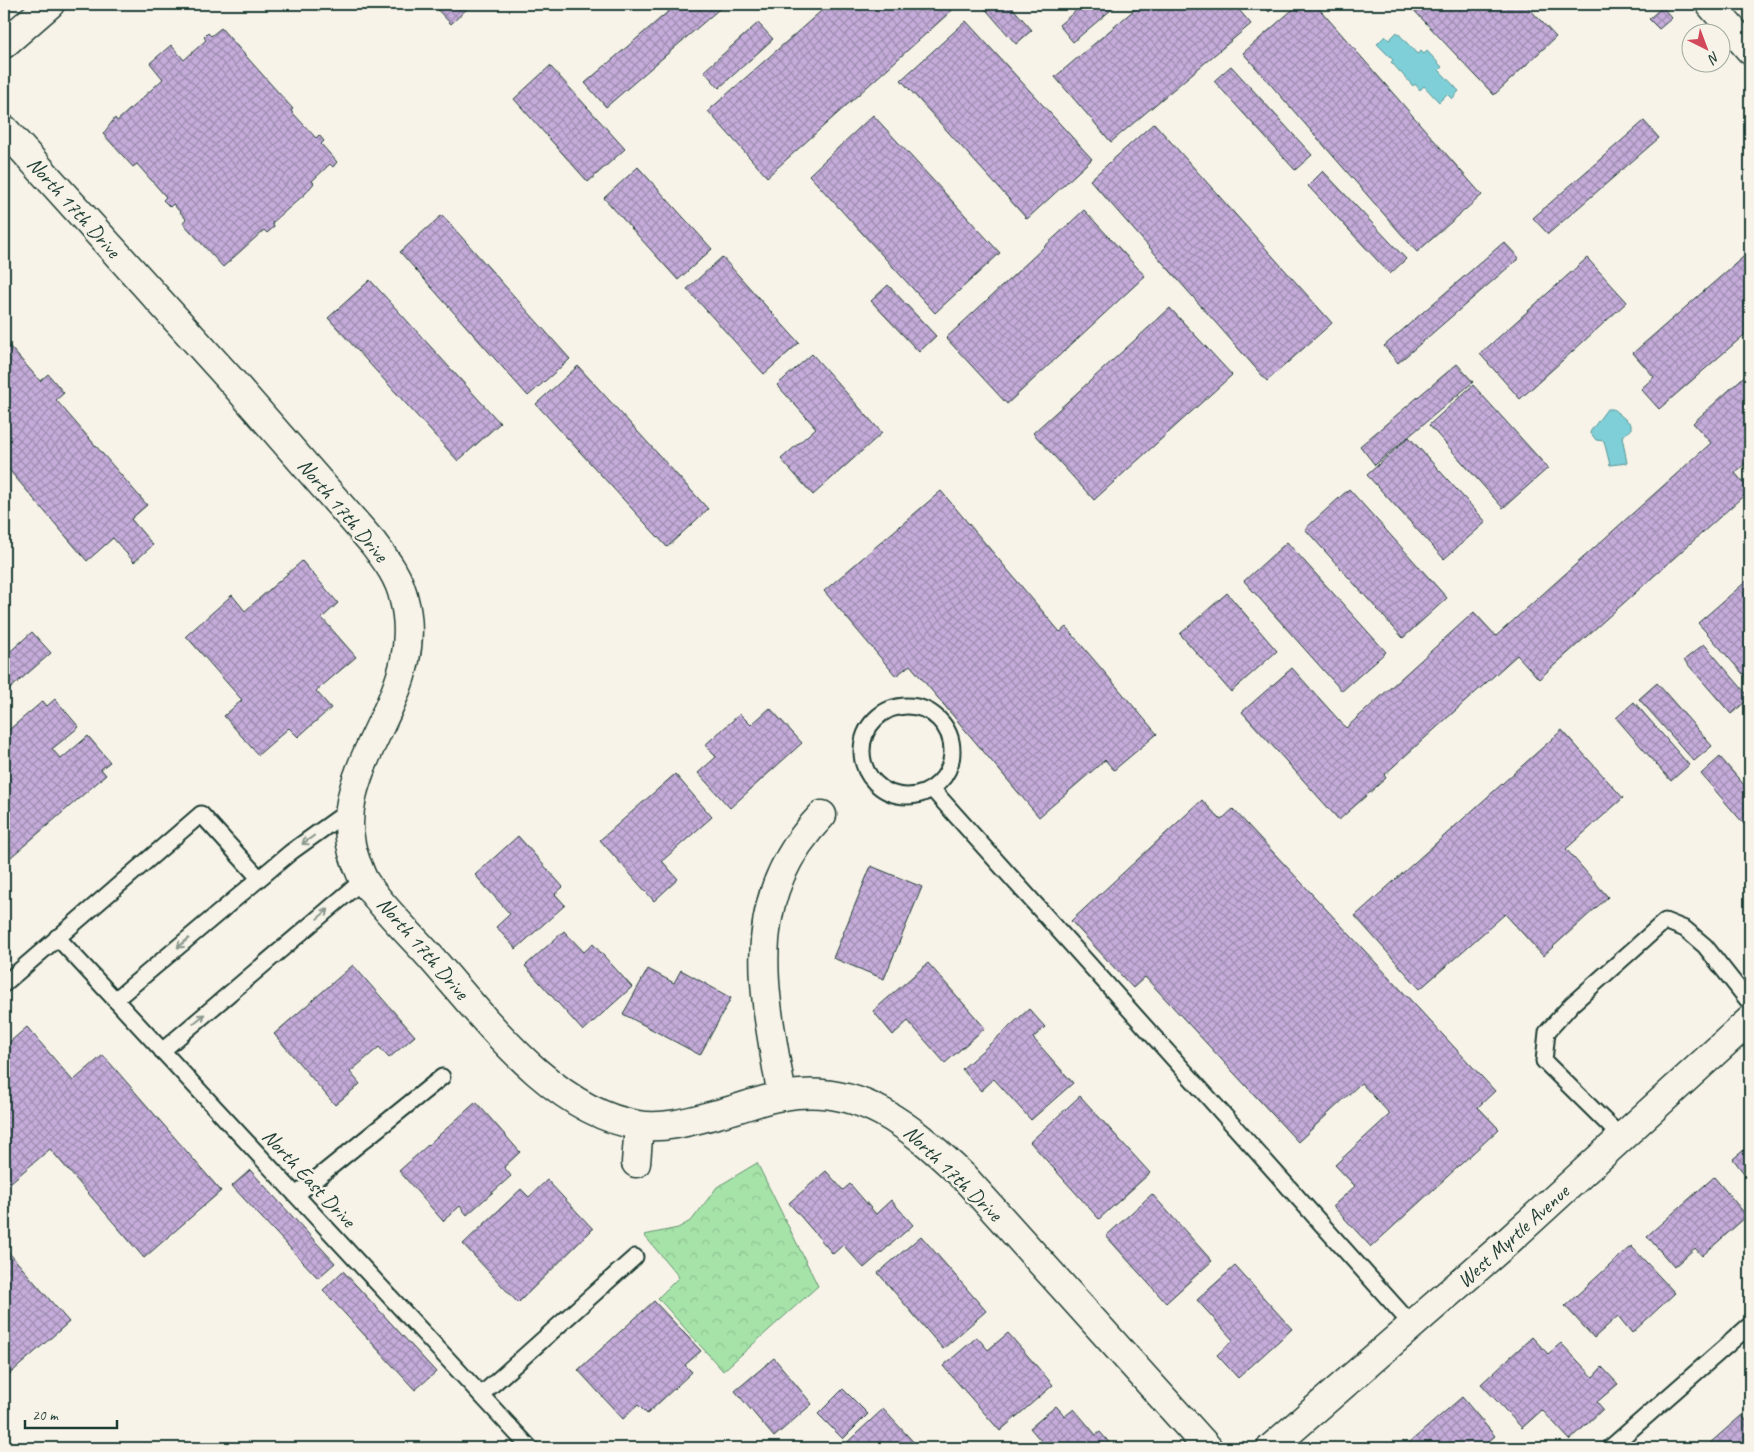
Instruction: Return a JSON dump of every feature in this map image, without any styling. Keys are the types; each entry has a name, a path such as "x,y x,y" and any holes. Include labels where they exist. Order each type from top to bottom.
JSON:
{"street":[{"path":"4,44 50,4"},
{"path":"1710,4 1750,50"},
{"name":"North 17th Drive","path":"4,129 230,379 391,566 404,598 408,629 405,659 395,690 354,782 348,811 351,847 364,880 530,1067 593,1111 639,1126 678,1124 782,1096 814,1092 854,1098 891,1116 927,1143 964,1177 1208,1448"},
{"path":"782,1096 765,992 763,952 768,911 780,875 797,844 822,815"},
{"name":"West Myrtle Avenue","path":"1271,1448 1622,1138 1750,1020"},
{"path":"636,1163 639,1126"}],"lane":[{"path":"900,706 918,707 934,714 946,727 952,743 952,761 944,777 932,790 915,796 897,796 881,788 869,775 863,759 863,741 870,725 883,712 900,706"},
{"path":"932,790 1412,1325"},
{"path":"115,1000 259,878 348,811"},
{"path":"4,984 201,814 259,878"},
{"path":"162,1051 364,880"},
{"path":"1622,1138 1544,1061 1547,1032 1572,1004 1665,921 1685,929 1704,946 1750,1003"},
{"name":"North East Drive","path":"57,937 530,1448"},
{"path":"296,1195 442,1077"},
{"path":"481,1396 635,1257"},
{"path":"1610,1448 1750,1325"}],"green space":[{"path":"757,1163 818,1286 723,1371 658,1298 679,1277 644,1235 678,1228 692,1220 717,1187"}],"water":[{"path":"1397,32 1417,54 1421,51 1424,54 1427,51 1442,67 1439,70 1459,91 1452,99 1447,94 1439,102 1424,86 1420,90 1415,84 1413,86 1391,62 1393,60 1377,44 1385,36 1389,40"},
{"path":"1607,409 1613,409 1631,424 1631,430 1622,436 1627,463 1610,465 1604,441 1596,440 1590,432"}],"building":[{"path":"432,4 472,4 451,24"},
{"path":"677,4 725,4 606,107 585,83"},
{"path":"829,4 959,4 767,177 708,111"},
{"path":"981,4 1009,4 1032,30 1016,44"},
{"path":"1084,4 1118,4 1073,42 1059,25"},
{"path":"1141,4 1234,4 1251,24 1111,142 1055,77"},
{"path":"1262,4 1278,4 1269,12"},
{"path":"1299,4 1315,4 1482,195 1417,252 1243,53"},
{"path":"1408,4 1525,4 1556,37 1494,95"},
{"path":"1662,7 1672,18 1659,29 1649,19"},
{"path":"966,21 1092,159 1027,219 901,80"},
{"path":"758,23 773,39 719,88 704,71"},
{"path":"221,28 293,109 291,111 316,138 319,135 324,141 321,144 337,162 333,167 330,164 312,181 314,183 306,193 272,223 274,227 267,233 264,230 223,267 183,223 186,219 173,204 170,207 163,200 166,197 137,164 133,167 103,134 115,118 117,121 163,79 150,63 171,45 184,60 206,40 204,37 208,33 211,36"},
{"path":"550,66 625,149 588,182 514,99"},
{"path":"1231,66 1312,155 1295,170 1214,81"},
{"path":"873,115 1000,253 935,313 809,175"},
{"path":"1644,121 1659,138 1548,234 1533,218"},
{"path":"1154,123 1332,323 1267,381 1090,180"},
{"path":"638,167 712,249 678,280 604,198"},
{"path":"1323,171 1406,259 1390,274 1308,186"},
{"path":"1084,210 1145,276 1007,404 946,338"},
{"path":"442,215 570,359 528,396 400,252"},
{"path":"1504,242 1519,258 1398,363 1384,346"},
{"path":"1750,251 1750,330 1659,409 1641,389 1654,377 1633,353"},
{"path":"722,257 799,343 764,374 687,289"},
{"path":"1587,258 1627,302 1520,399 1480,354"},
{"path":"370,280 500,423 458,461 328,318"},
{"path":"888,285 936,336 919,352 871,301"},
{"path":"1170,308 1232,375 1094,500 1033,433"},
{"path":"4,340 40,381 48,374 64,393 56,400 147,505 131,519 153,545 134,562 113,538 87,561 4,464"},
{"path":"812,354 882,433 813,495 781,459 816,428 777,385"},
{"path":"1457,364 1473,382 1375,465 1360,446"},
{"path":"578,366 708,509 667,547 536,404"},
{"path":"1750,371 1750,459 1735,473 1750,490 1539,679 1517,655 1384,775 1386,778 1339,820 1242,712 1292,668 1346,728 1474,612 1496,636 1711,443 1693,423"},
{"path":"1473,385 1548,468 1503,508 1429,425"},
{"path":"1409,437 1486,522 1444,559 1367,475"},
{"path":"1349,489 1447,598 1403,638 1305,529"},
{"path":"941,491 1060,632 1066,627 1157,734 1114,770 1105,760 1039,817 910,665 896,676 824,591"},
{"path":"1287,542 1386,652 1342,691 1244,581"},
{"path":"302,561 338,603 322,618 356,657 316,691 331,708 298,737 289,728 258,755 224,716 242,700 186,636 232,595 245,611"},
{"path":"1750,578 1750,682 1698,623"},
{"path":"1227,593 1277,651 1231,692 1180,634"},
{"path":"32,632 51,653 4,694 4,657"},
{"path":"1704,644 1750,698 1731,714 1684,660"},
{"path":"1657,683 1712,746 1694,761 1639,699"},
{"path":"55,699 79,727 52,749 61,759 88,736 110,762 101,769 106,775 4,863 4,734 43,701 47,706"},
{"path":"1634,702 1689,765 1671,781 1616,718"},
{"path":"770,708 802,743 730,808 698,773 716,757 705,745 740,714 751,725"},
{"path":"1562,730 1623,798 1566,849 1608,897 1543,956 1505,914 1420,989 1355,916"},
{"path":"1720,757 1750,792 1750,831 1701,774"},
{"path":"675,774 712,817 662,861 678,879 654,901 600,840"},
{"path":"1202,800 1221,820 1233,809 1495,1091 1478,1107 1499,1129 1371,1247 1333,1206 1355,1186 1335,1165 1390,1114 1361,1083 1298,1142 1145,977 1133,988 1071,921"},
{"path":"518,836 563,887 555,894 565,905 516,949 496,927 510,914 475,875"},
{"path":"871,866 922,887 884,979 833,958"},
{"path":"564,931 584,952 593,944 632,987 583,1031 525,966"},
{"path":"928,963 985,1028 945,1063 908,1021 893,1035 873,1011"},
{"path":"353,965 415,1036 389,1058 379,1047 350,1072 360,1084 335,1105 274,1034"},
{"path":"648,969 674,983 681,970 731,998 700,1055 623,1014"},
{"path":"1029,1009 1045,1027 1033,1038 1073,1083 1031,1120 994,1079 981,1091 962,1069"},
{"path":"27,1027 73,1081 103,1055 221,1191 144,1258 50,1149 4,1188 4,1047"},
{"path":"1080,1096 1150,1173 1099,1219 1030,1142"},
{"path":"476,1102 520,1152 504,1167 511,1176 467,1215 460,1206 443,1221 399,1171"},
{"path":"1750,1145 1750,1181 1733,1159"},
{"path":"250,1170 335,1263 318,1278 232,1186"},
{"path":"826,1171 843,1190 850,1184 876,1214 891,1200 913,1225 864,1268 843,1245 833,1254 789,1203"},
{"path":"1714,1177 1747,1216 1702,1256 1695,1248 1674,1267 1647,1236"},
{"path":"547,1180 593,1229 518,1303 463,1244 521,1189 529,1197"},
{"path":"1152,1194 1212,1261 1166,1303 1106,1236"},
{"path":"921,1236 986,1311 943,1349 878,1273"},
{"path":"1631,1246 1675,1293 1632,1333 1618,1316 1594,1338 1565,1306"},
{"path":"4,1247 69,1322 4,1379"},
{"path":"1235,1266 1292,1329 1238,1378 1217,1355 1233,1340 1197,1300"},
{"path":"343,1271 436,1372 415,1390 323,1290"},
{"path":"654,1301 701,1351 685,1365 692,1372 647,1414 638,1405 623,1419 578,1370"},
{"path":"1008,1333 1053,1385 1000,1431 943,1366 977,1337 988,1350"},
{"path":"1532,1337 1548,1354 1561,1343 1593,1377 1602,1367 1618,1384 1597,1402 1603,1409 1570,1440 1542,1410 1522,1428 1481,1384"},
{"path":"774,1358 812,1404 774,1437 735,1391"},
{"path":"843,1389 868,1414 843,1439 818,1414"},
{"path":"1462,1397 1495,1436 1481,1448 1403,1448"},
{"path":"1056,1406 1065,1416 1074,1409 1096,1435 1100,1432 1114,1448 1047,1448 1030,1428"},
{"path":"883,1409 919,1448 841,1448"},
{"path":"1742,1415 1750,1426 1750,1448 1715,1448 1710,1443"}]}
